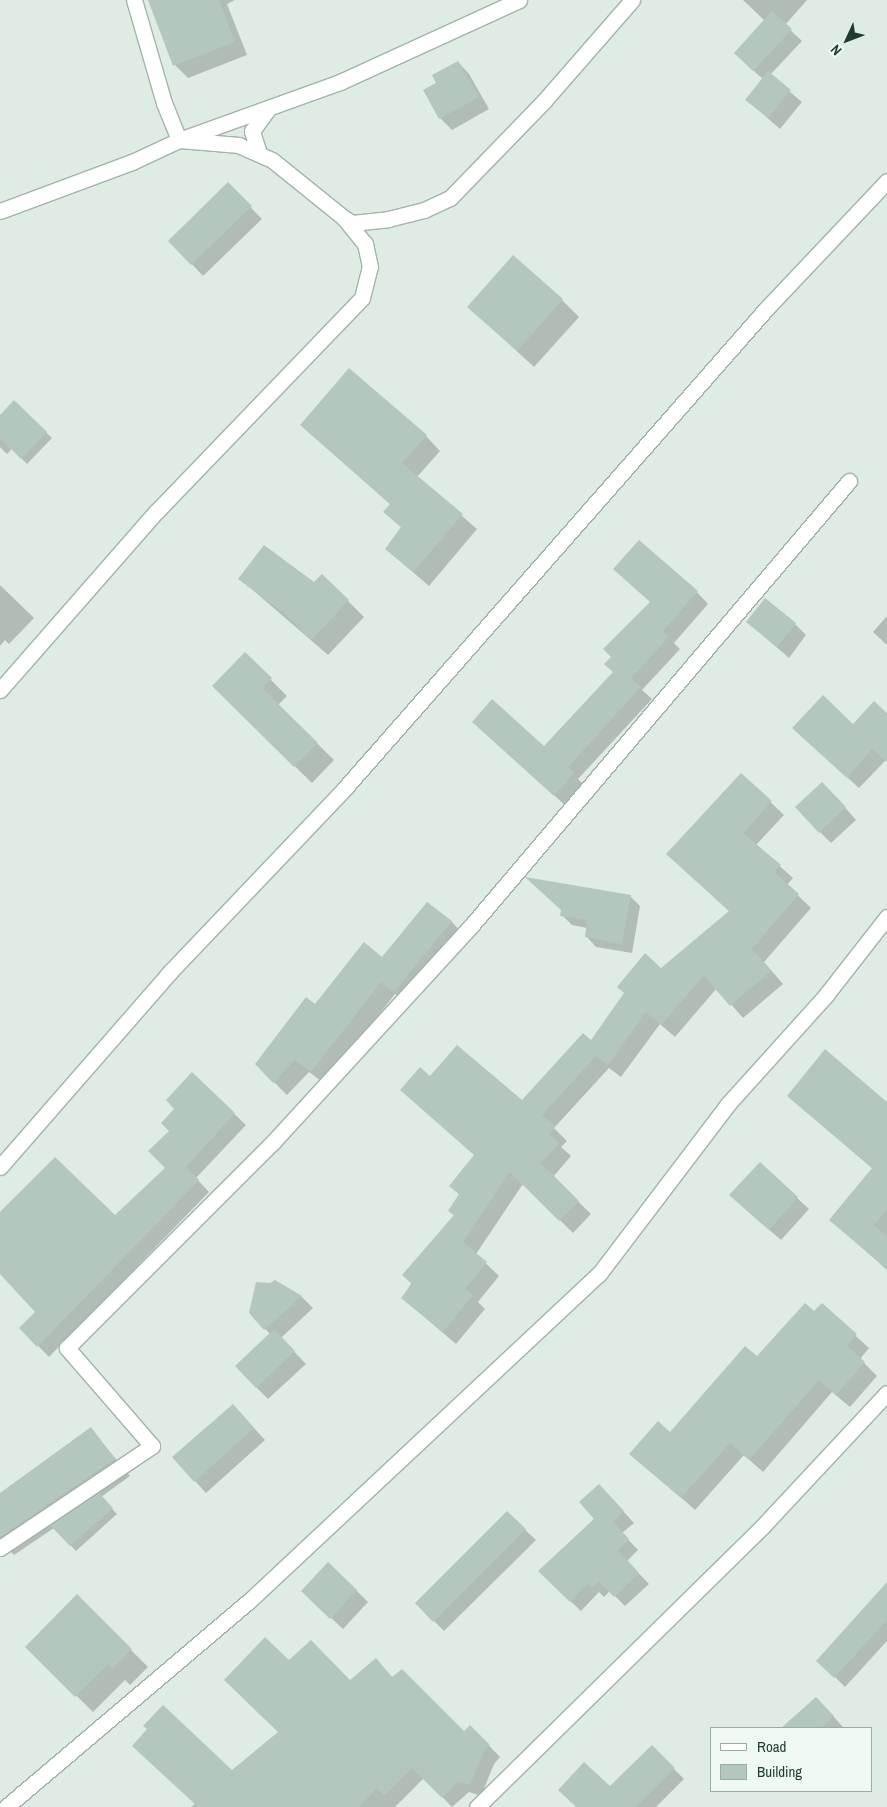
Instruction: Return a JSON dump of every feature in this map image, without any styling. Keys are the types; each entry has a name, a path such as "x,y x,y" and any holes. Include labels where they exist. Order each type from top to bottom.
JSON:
{"street":[{"path":"134,0 164,102 178,140"},
{"path":"0,211 132,162 178,140 340,82 519,0"},
{"path":"178,140 215,141 259,152 344,218 352,222 388,219 424,210 450,198 544,101 632,0"},
{"path":"259,152 252,131 262,114 271,107"},
{"path":"0,1167 170,972 345,788 766,309 887,182"},
{"path":"0,690 156,512 362,298 370,267 365,244 344,218"},
{"path":"0,1548 152,1446 67,1348 274,1140 470,926 849,481"},
{"path":"6,1807 248,1602 598,1274 728,1104 826,995 887,917"},
{"path":"477,1807 762,1527 887,1393"}],"building":[{"path":"148,0 219,0 235,42 173,66"},
{"path":"772,11 792,29 753,71 734,53"},
{"path":"458,61 479,97 439,119 423,90 436,83 432,75"},
{"path":"768,71 791,90 768,118 745,100"},
{"path":"228,182 252,206 191,265 168,241"},
{"path":"513,255 563,299 517,351 467,307"},
{"path":"349,368 427,435 402,463 463,514 413,572 385,549 401,527 383,512 390,504 300,425"},
{"path":"14,400 47,432 21,459 0,438 0,415"},
{"path":"639,540 698,591 663,631 669,637 631,678 641,687 568,767 574,773 554,796 472,722 492,699 544,746 613,672 604,664 611,657 603,649 650,602 613,569"},
{"path":"264,545 314,582 322,574 349,600 311,640 286,615 238,579"},
{"path":"765,598 796,623 777,647 746,622"},
{"path":"245,652 272,678 262,688 318,743 294,767 212,686"},
{"path":"823,695 853,724 874,701 887,713 887,762 872,749 847,778 792,728"},
{"path":"741,773 772,801 743,833 781,865 774,872 799,894 752,949 771,971 730,1006 704,976 661,1025 646,1012 608,1065 596,1056 542,1115 555,1127 549,1134 559,1143 541,1163 579,1201 559,1221 510,1172 463,1242 487,1262 465,1289 473,1295 443,1332 401,1298 412,1284 402,1275 454,1215 448,1211 459,1194 449,1186 474,1155 400,1090 420,1067 430,1076 457,1045 522,1100 583,1033 591,1040 624,993 617,987 645,953 661,968 729,911 666,854"},
{"path":"822,782 846,807 819,833 795,807"},
{"path":"525,877 631,895 622,944 585,937 587,920 560,916 561,910"},
{"path":"427,902 452,921 394,992 381,982 311,1072 295,1060 273,1083 255,1064 306,997 315,1004 364,942 382,957"},
{"path":"825,1049 887,1102 887,1209 874,1225 887,1236 887,1269 829,1220 872,1168 787,1096"},
{"path":"192,1072 235,1113 186,1167 199,1180 37,1347 19,1328 35,1312 0,1274 0,1212 55,1157 115,1215 165,1168 148,1151 169,1131 161,1123 174,1109 166,1100"},
{"path":"760,1162 798,1197 769,1230 729,1195"},
{"path":"275,1280 302,1296 264,1330 249,1313 256,1282 270,1283"},
{"path":"805,1303 814,1311 822,1303 857,1334 847,1346 865,1362 836,1395 819,1380 749,1460 730,1443 681,1498 629,1454 658,1421 670,1432 745,1346 757,1356"},
{"path":"274,1329 295,1351 256,1388 235,1366"},
{"path":"233,1404 254,1428 194,1482 172,1457"},
{"path":"91,1427 115,1459 0,1537 0,1493"},
{"path":"599,1484 624,1511 613,1522 629,1539 618,1550 639,1573 614,1597 599,1581 592,1588 588,1583 570,1602 538,1571 594,1519 579,1502"},
{"path":"99,1493 113,1508 70,1546 50,1525"},
{"path":"507,1511 526,1529 433,1622 415,1603"},
{"path":"328,1562 357,1590 330,1619 301,1591"},
{"path":"887,1582 887,1620 834,1678 816,1661"},
{"path":"77,1594 132,1649 112,1669 108,1664 75,1697 25,1647"},
{"path":"265,1637 289,1660 311,1640 350,1680 376,1658 392,1677 402,1669 464,1731 470,1725 490,1745 483,1753 470,1785 458,1782 442,1798 412,1768 384,1796 377,1788 359,1807 198,1807 132,1746 147,1729 143,1726 163,1705 232,1770 278,1732 224,1680"},
{"path":"816,1697 834,1716 822,1727 782,1727"},
{"path":"652,1745 675,1768 636,1807 576,1807 558,1790 584,1762 610,1786"}]}
